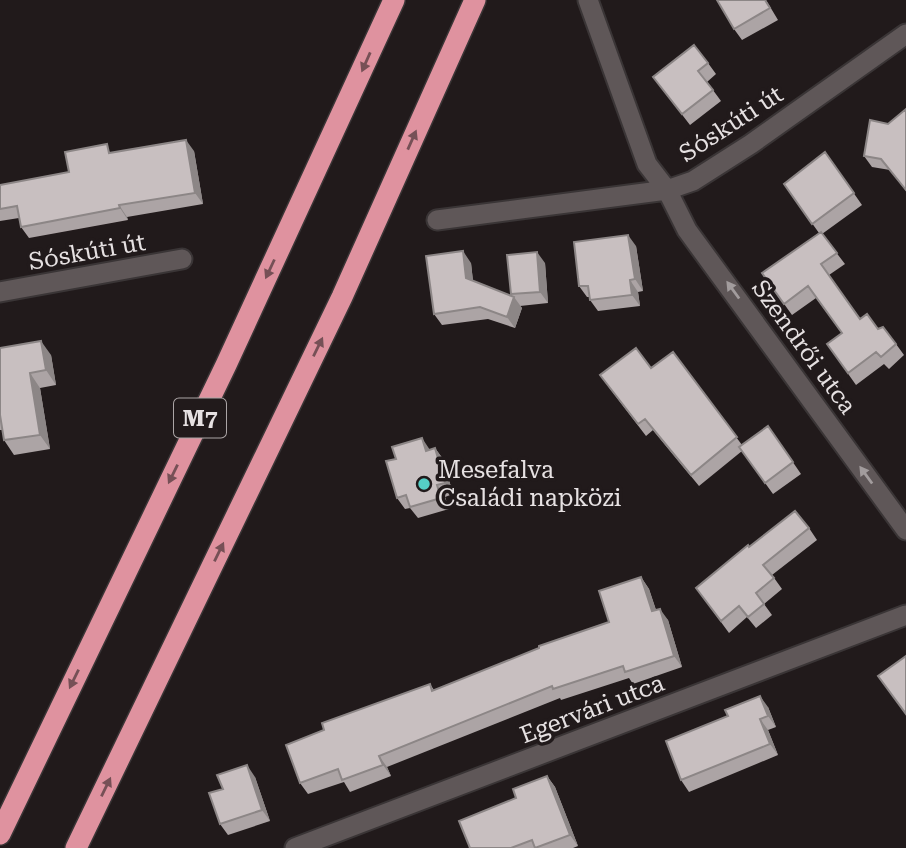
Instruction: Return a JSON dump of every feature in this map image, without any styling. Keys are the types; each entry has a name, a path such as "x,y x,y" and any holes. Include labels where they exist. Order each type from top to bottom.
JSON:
{"highway":[{"name":"M7","path":"0,834 226,365 394,0"},
{"path":"76,848 342,296 475,0"}],"street":[{"name":"Szendrői utca","path":"588,0 647,164 667,190 687,230 906,530"},
{"name":"Sóskúti út","path":"437,220 667,190 693,181 751,144 906,34"},
{"name":"Sóskúti út","path":"0,292 182,260"},
{"name":"Egervári utca","path":"295,848 906,615"}],"building":[{"path":"717,0 765,0 770,8 734,29"},
{"path":"694,45 708,63 698,71 713,90 682,114 653,77"},
{"path":"906,109 906,190 881,159 864,156 870,120 888,124"},
{"path":"186,140 195,193 119,205 120,208 21,227 17,206 0,209 0,185 69,172 65,152 107,144 109,153"},
{"path":"825,152 854,193 812,224 784,184"},
{"path":"821,232 837,253 821,264 860,319 867,314 878,329 883,327 896,344 881,357 876,352 848,373 827,344 842,333 808,286 784,304 762,273"},
{"path":"628,235 635,279 630,280 632,295 590,300 588,286 579,286 574,242"},
{"path":"463,251 466,278 514,297 507,317 480,307 434,314 426,256"},
{"path":"537,252 540,292 511,294 507,255"},
{"path":"41,341 46,370 30,373 40,435 4,440 0,415 0,348"},
{"path":"636,348 651,368 673,352 737,437 691,475 645,419 638,424 600,375"},
{"path":"768,426 793,462 765,483 739,447"},
{"name":"Mesefalva Családi napközi","path":"422,438 426,451 435,448 445,483 437,485 441,498 410,507 406,495 397,498 386,461 396,459 392,447"},
{"path":"795,511 809,528 763,565 774,578 756,593 764,604 748,617 739,606 721,621 696,588"},
{"path":"641,577 652,611 660,609 674,656 625,672 623,666 553,689 552,686 379,756 383,765 342,780 338,769 300,783 286,745 324,730 322,723 430,684 432,691 539,646 609,622 599,591"},
{"path":"906,656 906,714 878,676"},
{"path":"760,696 768,716 760,719 770,744 681,780 666,741 728,716 725,710"},
{"path":"247,765 262,810 220,824 209,793 223,789 217,775"},
{"path":"547,776 570,835 535,848 532,840 511,848 470,848 459,821 516,798 513,789"}],"place":[{"name":"Mesefalva Családi napközi","path":"424,484"}]}
